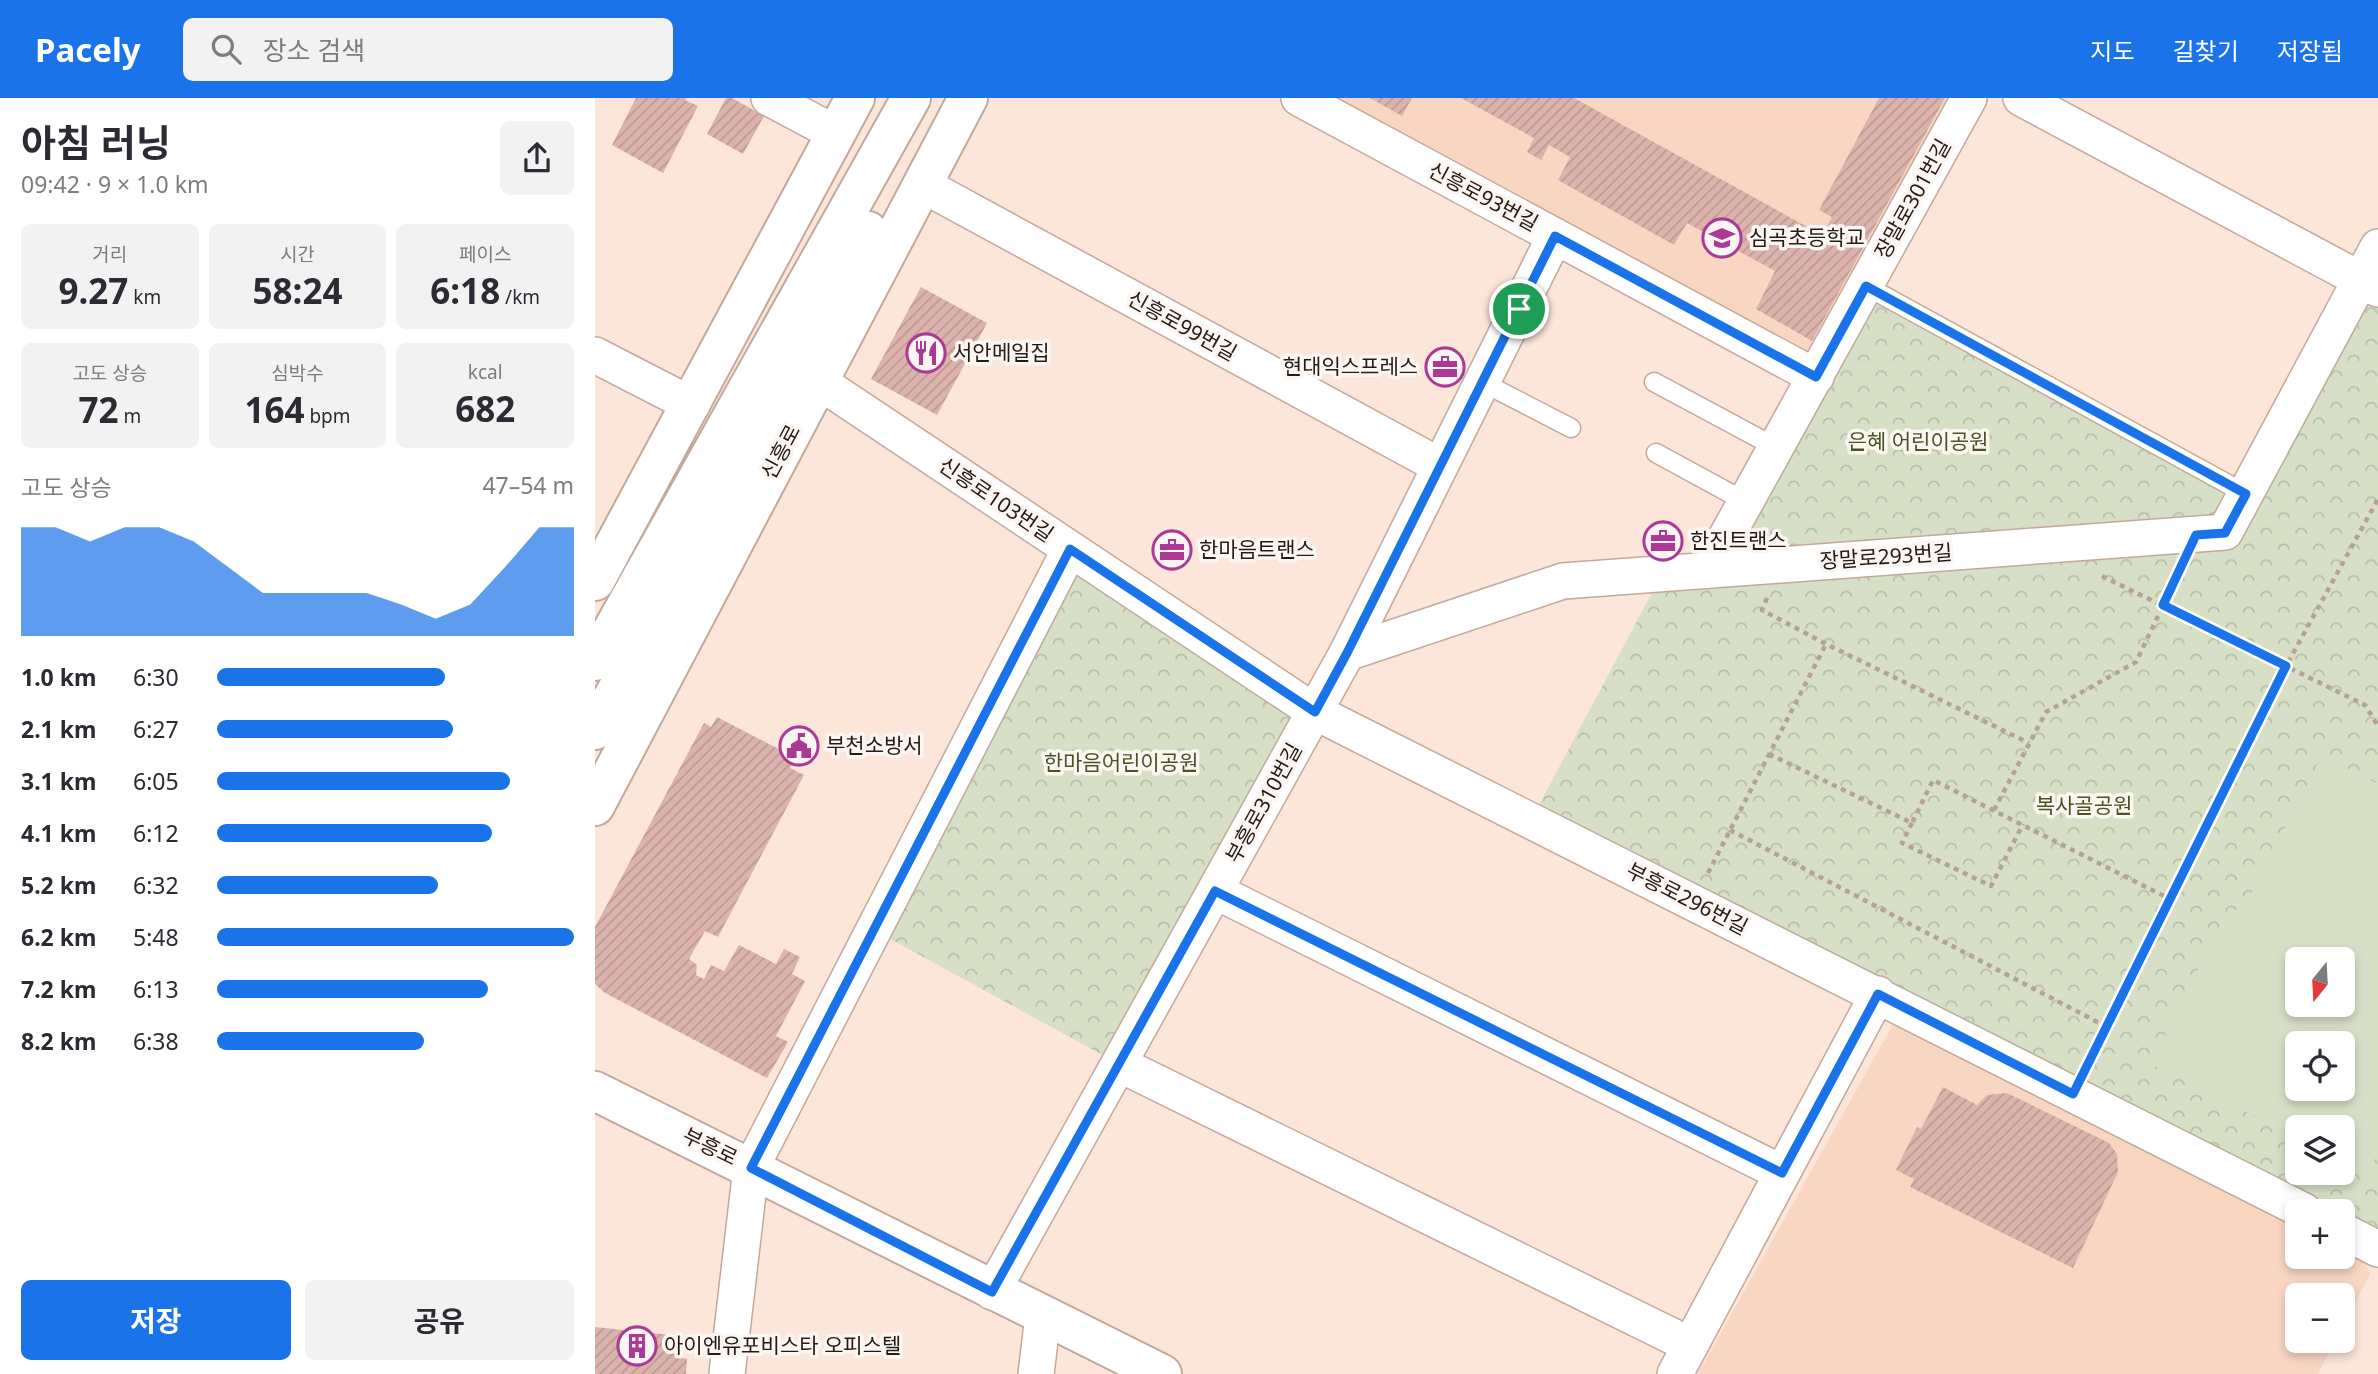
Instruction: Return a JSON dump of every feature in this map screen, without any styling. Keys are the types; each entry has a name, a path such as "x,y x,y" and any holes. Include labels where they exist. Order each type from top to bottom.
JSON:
{"street":[{"path":"769,98 835,133"},
{"path":"595,581 855,98"},
{"path":"595,661 911,98"},
{"name":"신흥로","path":"595,730 942,98"},
{"name":"신흥로","path":"595,806 968,98"},
{"name":"신흥로93번길","path":"1301,98 1816,377"},
{"name":"장말로301번길","path":"1708,570 1969,98"},
{"path":"2021,98 2369,284"},
{"name":"신흥로99번길","path":"923,185 1440,466"},
{"name":"부흥로310번길","path":"992,1292 1347,653 1555,236"},
{"name":"장말로293번길","path":"1347,653 1563,581 2225,533 2369,284 2378,247"},
{"path":"595,355 692,405"},
{"name":"신흥로103번길","path":"818,381 1315,712"},
{"path":"727,1374 751,1168 1070,549"},
{"name":"부흥로296번길","path":"1315,712 2285,1201"},
{"path":"1215,891 1782,1173"},
{"path":"1119,1064 1683,1359 1878,994"},
{"name":"부흥로","path":"595,1091 992,1292 1161,1374"},
{"path":"2355,1237 2378,1249"},
{"path":"1036,1374 1043,1316"}],"lane":[{"path":"1866,286 2246,494"},
{"path":"1482,382 1571,428"},
{"path":"1654,382 1777,448"},
{"path":"1656,453 1746,502"}],"path":[{"path":"2073,1094 2286,666 2378,499"},
{"path":"1994,810 2046,712 2136,662 2196,535"},
{"path":"1782,565 1762,610 2029,743"},
{"path":"2091,570 2365,705 2378,726"},
{"path":"1693,902 1826,644"},
{"path":"1769,754 1912,823"},
{"path":"2023,824 1991,886 1902,843 1933,780 2023,824 2170,899"},
{"path":"1730,830 2107,1027"}],"shaded area":[{"name":"심곡초등학교","path":"1302,98 1957,98 1816,377"},
{"path":"1896,1019 2285,1214 2285,1269 2355,1269 2355,1248 2360,1251 2370,1274 2355,1302 2355,1283 2285,1283 2285,1353 2329,1353 2318,1374 1698,1374"}],"green space":[{"name":"복사골공원","path":"2361,279 2378,289 2378,1249 2355,1237 2355,1199 2285,1199 2285,1201 1531,820 1662,574 2225,532"},
{"name":"은혜 어린이공원","path":"1877,304 2237,497 2216,525 1734,556"},
{"name":"한마음어린이공원","path":"1070,549 1315,712 1119,1064 874,930"},
{"path":"2322,755 2378,784 2378,1154 2367,1173 2355,1167 2355,1115 2285,1115 2285,1131 2151,1064 2229,907 2242,912"}],"building":[{"path":"636,98 686,98 685,100 698,106 663,173 612,145"},
{"path":"726,98 732,98 764,116 743,154 707,134"},
{"path":"1370,98 1412,98 1402,116"},
{"path":"1461,98 1574,98 1822,235 1832,217 1819,210 1879,98 1945,98 1812,341 1756,309 1775,271 1687,223 1674,245 1558,180 1570,157 1549,145 1541,160 1527,152 1534,138"},
{"path":"921,287 987,323 937,415 871,379"},
{"path":"717,717 796,758 790,768 804,775 718,937 705,931 689,959 697,965 696,975 704,979 711,965 724,971 739,945 776,964 784,949 800,957 792,974 805,981 776,1036 788,1042 767,1078 605,993 595,984 595,927 704,723 711,727"},
{"path":"1943,1087 1977,1105 1987,1095 2007,1093 2109,1143 2117,1154 2118,1172 2073,1268 1910,1187 1914,1179 1896,1170 1917,1127 1921,1129"},
{"name":"아이엔유포비스타 오피스텔","path":"595,1327 681,1336 679,1357 687,1359 686,1374 595,1374"}],"place":[{"name":"심곡초등학교","path":"1722,238"},
{"name":"서안메일집","path":"926,353"},
{"name":"현대익스프레스","path":"1445,367"},
{"name":"한진트랜스","path":"1663,541"},
{"name":"한마음트랜스","path":"1172,550"},
{"name":"부천소방서","path":"799,746"},
{"name":"아이엔유포비스타 오피스텔","path":"637,1346"}],"route":[{"path":"1555,236 1816,377 1866,286 2246,494 2225,533 2196,535 2163,605 2286,666 2073,1094 1878,994 1782,1173 1215,891 992,1292 751,1168 1070,549 1315,712 1519,309 1555,236"}]}
